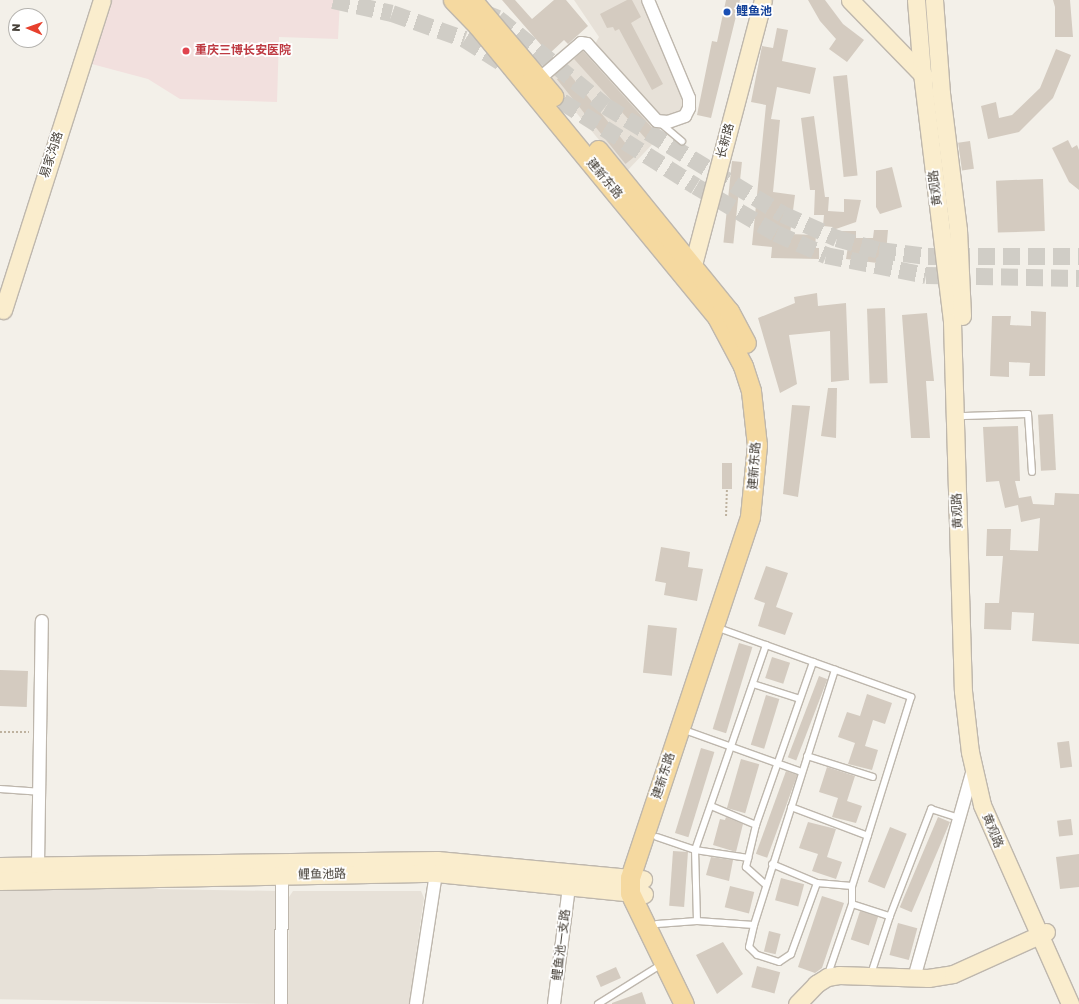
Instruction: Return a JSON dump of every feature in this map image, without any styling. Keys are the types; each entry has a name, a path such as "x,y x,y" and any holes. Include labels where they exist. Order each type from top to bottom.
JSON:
{"main road":[{"name":"易家沟路","path":"3,310 102,0"},
{"name":"建新东路","path":"453,0 478,26 691,273 729,311 745,340 763,389 767,415 765,483 759,519 657,837 637,886"},
{"name":"建新东路","path":"472,0 539,79 691,273 717,317 743,366 752,391 757,444 755,480 750,518 637,886"},
{"name":"长新路","path":"691,273 763,0"},
{"path":"850,0 941,93"},
{"name":"黄观路","path":"916,0 922,73 952,322 963,691 973,767 982,805 1043,934 1079,1003"},
{"name":"黄观路","path":"934,0 941,93 958,230 971,687 976,747 988,801 1070,1004"},
{"name":"鲤鱼池路","path":"0,866 38,865 282,868 437,867 637,886"},
{"name":"鲤鱼池路","path":"437,867 569,887 637,886"},
{"name":"鲤鱼池路","path":"0,881 282,868"},
{"path":"637,886 696,1004"},
{"path":"637,886 663,963 684,1004"},
{"path":"797,1004 816,984 827,977 871,976 914,978 953,974 1043,934"}],"street":[{"path":"539,79 581,43 587,44 658,121 668,122 685,116 689,108 689,98 648,0"},
{"path":"38,865 42,621"},
{"path":"914,978 973,767"},
{"path":"416,1004 437,867"},
{"path":"281,1004 282,868"},
{"name":"鲤鱼池一支路","path":"554,1004 569,887"}],"lane":[{"path":"658,121 682,141"},
{"path":"964,416 1028,414 1032,472"},
{"path":"724,630 911,697 852,886 852,904 827,977"},
{"path":"697,921 695,850 766,646"},
{"path":"766,886 746,867 756,825 779,764 813,662"},
{"path":"817,883 791,954 779,962 757,955 749,947 754,925 772,864 792,807 835,670"},
{"path":"753,684 800,699"},
{"path":"690,732 802,772"},
{"path":"807,756 873,777"},
{"path":"0,789 38,792"},
{"path":"711,806 756,825"},
{"path":"792,807 868,836"},
{"path":"871,976 890,916 931,809 959,818"},
{"path":"657,837 695,850 748,858"},
{"path":"772,864 817,883 852,886"},
{"path":"852,904 890,916"},
{"path":"657,924 697,921 754,925"},
{"path":"598,1004 663,963"}],"path":[{"path":"726,489 726,516"},
{"path":"0,732 40,732"}],"shaded area":[{"name":"重庆三博长安医院","path":"109,0 340,0 338,39 279,37 277,102 180,99 148,79 88,63"},
{"path":"574,0 642,0 683,99 684,106 675,115 659,115 595,44 599,37"},
{"path":"583,47 663,133 626,172 548,79"},
{"path":"0,886 276,891 274,1004 0,999"},
{"path":"293,891 421,891 424,898 409,1004 288,1004 289,897"}],"building":[{"path":"502,0 515,0 532,19 554,0 566,0 588,26 568,44 564,40 549,54"},
{"path":"627,0 632,0 641,17 631,23 663,84 652,90 619,29 615,31 613,27 607,28 600,14"},
{"path":"726,0 740,0 711,118 697,115 712,41 717,42"},
{"path":"808,0 825,0 843,24 864,40 847,62 829,49 836,39 820,21"},
{"path":"1053,0 1070,0 1073,37 1055,37 1055,7"},
{"path":"777,28 788,30 782,61 816,68 810,94 777,87 771,119 780,120 773,192 795,195 790,234 816,235 815,248 819,248 819,259 771,258 772,247 752,245 766,105 751,102 762,46 773,48"},
{"path":"1056,49 1071,55 1053,98 1019,132 988,139 981,106 996,102 999,118 1012,115 1040,88"},
{"path":"583,51 655,131 646,139 574,59"},
{"path":"567,71 636,156 625,164 557,79"},
{"path":"847,75 858,175 844,177 833,76"},
{"path":"814,116 825,197 829,197 828,211 844,212 844,199 861,200 856,222 833,230 833,227 823,226 824,215 814,215 815,190 810,190 801,118"},
{"path":"1068,140 1072,148 1077,145 1079,150 1079,190 1069,182 1052,148"},
{"path":"970,141 974,169 962,170 958,143"},
{"path":"732,161 742,162 733,244 723,243"},
{"path":"892,167 902,207 880,214 876,207 876,171"},
{"path":"1043,179 1045,231 998,233 996,181"},
{"path":"874,230 888,230 885,264 846,259 849,240 832,239 833,231 856,231 856,238 873,238"},
{"path":"817,293 818,306 846,303 849,380 831,382 830,331 789,335 797,384 780,393 758,318 795,303 794,297"},
{"path":"885,308 888,383 870,384 867,309"},
{"path":"1031,311 1046,312 1045,376 1029,376 1030,363 1009,362 1009,377 990,376 992,316 1011,316 1010,325 1031,326"},
{"path":"927,313 934,381 926,381 930,438 911,438 902,315"},
{"path":"828,388 837,388 836,438 821,436"},
{"path":"792,405 810,406 798,497 783,494"},
{"path":"1053,414 1056,470 1041,471 1038,415"},
{"path":"1018,426 1020,481 1015,481 1019,498 1031,496 1033,504 1054,505 1055,493 1079,494 1079,644 1032,641 1034,613 1012,612 1011,630 984,629 985,603 999,603 1003,556 986,556 987,529 1011,529 1010,550 1038,551 1040,518 1021,522 1018,505 1005,508 999,481 986,482 983,427"},
{"path":"722,463 732,463 732,489 722,489"},
{"path":"661,547 690,552 688,567 703,569 697,601 664,595 666,583 655,581"},
{"path":"766,566 788,573 776,607 793,613 785,635 758,626 765,603 754,599"},
{"path":"648,625 677,628 672,676 643,673"},
{"path":"739,643 752,647 726,733 713,729"},
{"path":"772,657 790,663 783,684 765,678"},
{"path":"0,670 28,671 27,707 0,706"},
{"path":"819,676 827,679 796,760 788,757"},
{"path":"867,694 892,703 885,724 873,720 865,746 878,750 872,770 848,764 855,743 838,737 847,712 860,716"},
{"path":"766,695 779,699 764,749 751,745"},
{"path":"1069,741 1072,767 1060,768 1057,742"},
{"path":"701,748 714,752 688,837 675,833"},
{"path":"741,759 759,764 745,813 727,808"},
{"path":"827,767 855,776 847,801 862,806 856,823 832,817 838,798 819,792"},
{"path":"786,771 797,775 767,858 756,854"},
{"path":"726,817 743,824 736,852 713,845 720,819 725,820"},
{"path":"938,817 950,822 912,912 900,907"},
{"path":"1071,819 1073,835 1059,837 1057,821"},
{"path":"808,822 836,829 827,857 842,862 836,879 812,871 818,854 799,848"},
{"path":"890,827 907,834 885,888 868,882"},
{"path":"673,851 688,852 684,907 669,906"},
{"path":"1079,854 1079,887 1060,889 1056,857"},
{"path":"711,857 733,860 729,881 706,875"},
{"path":"781,878 804,884 798,906 775,900"},
{"path":"730,886 754,892 749,913 725,907"},
{"path":"822,896 844,903 822,968 815,973 798,967"},
{"path":"860,911 878,917 869,945 851,940"},
{"path":"898,923 917,928 909,960 889,955"},
{"path":"769,931 781,934 776,954 764,951"},
{"path":"723,942 743,974 717,994 696,955"},
{"path":"757,966 780,972 774,993 751,987"},
{"path":"616,967 621,978 601,987 596,976"},
{"path":"642,992 646,1004 612,1004 612,1003"}],"tunnel":[{"path":"333,0 392,13 465,39 509,67"},
{"path":"483,12 498,18 606,106 783,214 837,238 879,250 928,256 1079,256"},
{"path":"541,88 696,186 776,233 826,255 926,275 1079,278"}],"place":[{"name":"鲤鱼池","path":"727,12"},
{"name":"重庆三博长安医院","path":"186,51"}]}
